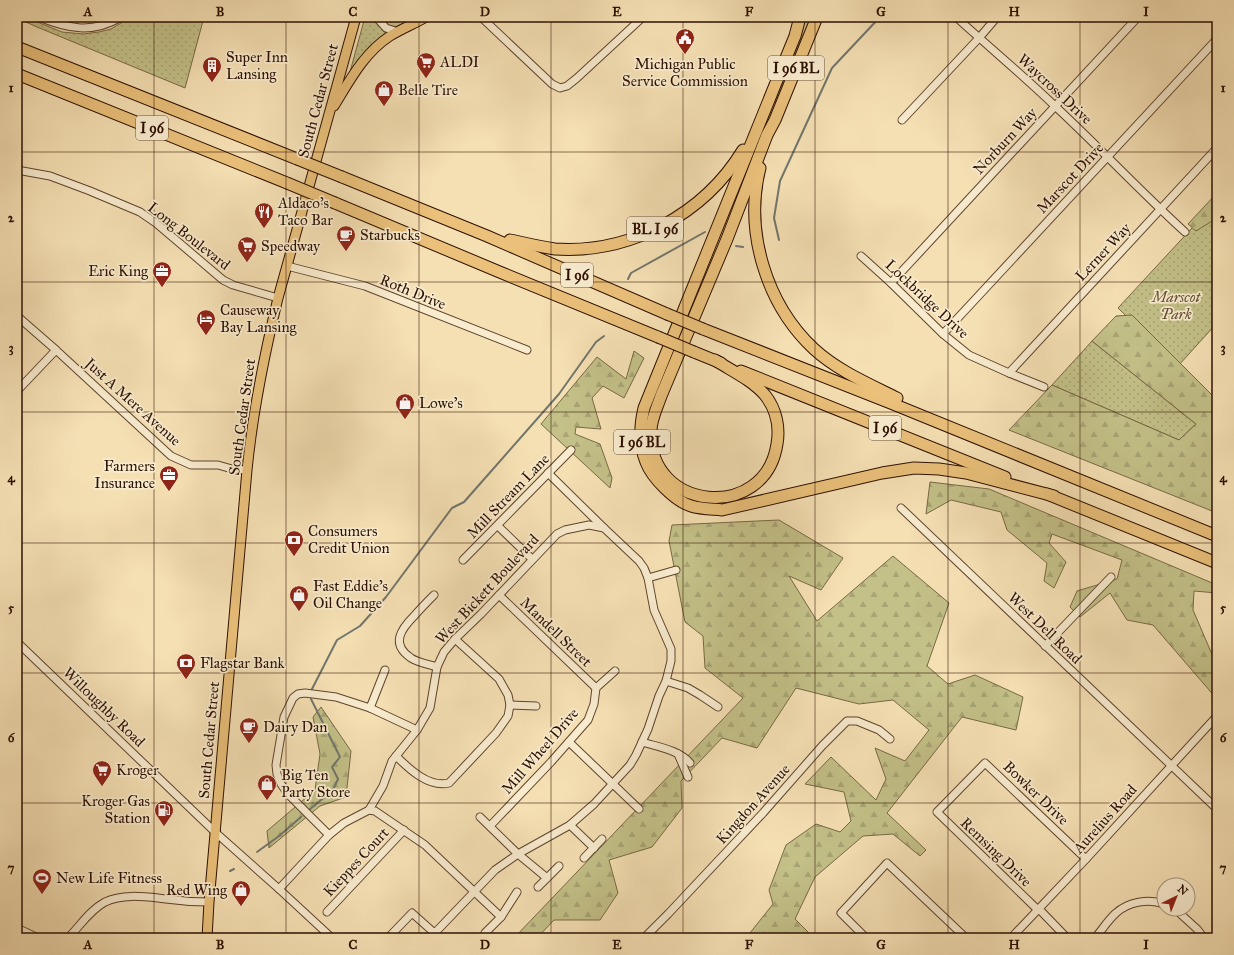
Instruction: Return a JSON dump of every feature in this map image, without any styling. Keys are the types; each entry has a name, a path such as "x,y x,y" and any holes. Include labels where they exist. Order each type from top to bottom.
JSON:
{"highway":[{"name":"I 96 BL","path":"800,17 767,104 644,408 640,431 646,463 657,479 673,496 684,503 690,506 722,510 882,472 914,468 966,472 1054,496"},
{"name":"I 96 BL","path":"817,17 775,120 758,177 755,199 755,224 759,248 766,274 776,297 801,335 815,349 842,370 1010,452"},
{"name":"I 96","path":"17,47 487,236 703,329 893,404 1217,536"},
{"name":"I 96","path":"17,74 287,183 694,352 1217,563"},
{"name":"BL I 96","path":"487,236 538,246 568,249 620,242 653,230 676,218 701,200 726,176 743,150 767,104"},
{"name":"I 96 BL","path":"715,360 748,381 766,396 775,413 778,424 778,435 777,448 773,459 761,478 739,493 715,498 700,496 688,492 675,485 666,476 653,452 651,427 661,396 727,239 767,134 775,120"}],"main road":[{"name":"South Cedar Street","path":"207,938 215,832 252,421 259,382 278,298 356,17"},
{"path":"329,114 366,57 382,42 426,17"}],"street":[{"path":"39,17 66,27 86,29 103,25 121,17"},
{"path":"376,17 386,28 398,32"},
{"path":"481,17 552,84 560,88 567,86 577,78 643,17"},
{"name":"Waycross Drive","path":"956,17 1055,106 1185,232"},
{"path":"902,120 997,17"},
{"name":"Norburn Way","path":"891,283 1138,17"},
{"name":"Marscot Drive","path":"943,334 1217,39"},
{"name":"Lerner Way","path":"1008,373 1217,148"},
{"name":"Long Boulevard","path":"17,170 53,177 140,212 156,223 223,280 233,285 278,298"},
{"name":"Lockbridge Drive","path":"861,256 943,334 969,355 1008,373 1044,387"},
{"name":"Roth Drive","path":"287,266 365,286 527,350"},
{"name":"Just A Mere Avenue","path":"17,316 171,456 191,464 218,465 232,469 247,470"},
{"path":"17,392 56,350"},
{"name":"Mill Stream Lane","path":"463,560 571,450"},
{"path":"388,938 412,913 435,936 495,870 518,854 570,825 594,804 630,765 636,755 666,681 672,661 671,649 654,610 648,578 644,568 639,561 548,474"},
{"name":"West Dell Road","path":"901,508 1217,809"},
{"name":"West Bickett Boulevard","path":"369,810 383,786 390,765 417,730 430,708 437,667 444,652 557,534 565,530 589,525 604,528"},
{"path":"498,526 532,559"},
{"path":"648,578 676,570"},
{"path":"1045,646 1111,577"},
{"path":"434,595 401,630 399,641 402,648 412,658 437,667"},
{"name":"Mandell Street","path":"499,595 596,688"},
{"path":"396,756 423,778 440,784 449,783 504,723 508,716 510,705 506,689 499,679 455,639"},
{"name":"Willoughby Road","path":"17,642 215,832 332,938"},
{"path":"370,708 385,670"},
{"path":"596,688 615,670"},
{"path":"666,681 688,688 718,707"},
{"name":"Mill Wheel Drive","path":"490,826 588,720 594,704 596,688"},
{"path":"329,835 288,794 281,784 277,774 276,765 284,717 293,698 298,694 305,693 336,698 370,708 417,730"},
{"path":"510,705 536,706"},
{"name":"Aurelius Road","path":"1011,938 1086,859 1217,716"},
{"name":"Kingdon Avenue","path":"644,938 763,813 822,746 847,721 857,721 879,730 890,739"},
{"path":"569,742 639,808"},
{"path":"642,742 685,757 690,763"},
{"path":"678,754 688,777"},
{"name":"Bowker Drive","path":"937,812 985,763 1086,859"},
{"path":"279,889 329,835 344,823 369,810 375,811 404,830 435,854 501,917"},
{"name":"Remsing Drive","path":"937,812 1067,938"},
{"path":"480,817 518,854 547,878"},
{"path":"570,825 594,848"},
{"name":"Kieppes Court","path":"327,912 404,830"},
{"path":"584,858 602,839"},
{"path":"866,938 841,913 887,863 966,938"},
{"path":"538,887 559,866"},
{"path":"485,933 501,917 517,892"},
{"path":"68,938 99,907 106,902 116,899 149,897 194,902 209,902"},
{"path":"1095,938 1116,913 1130,905 1148,901 1156,902"},
{"path":"1184,917 1197,928 1204,938"},
{"path":"17,928 38,938"}],"green space":[{"path":"17,17 25,17 62,32 83,34 111,29 131,17 204,17 185,88 37,27"},
{"path":"365,17 373,17 386,34 350,72"},
{"path":"379,17 418,17 401,26 391,28"},
{"path":"804,17 812,17 778,99 775,102 774,101"},
{"path":"1217,193 1217,218 1196,231 1188,224"},
{"name":"Marscot Park","path":"1217,201 1217,323 1178,366 1118,308"},
{"path":"1132,315 1217,400 1217,513 1009,430 1052,385 1179,440 1196,424 1092,341 1116,316"},
{"path":"1092,341 1196,424 1179,440 1052,385"},
{"path":"634,351 644,358 624,398 603,386 592,398 601,429 576,427 575,434 600,444 612,478 610,488 541,424 597,357 626,379"},
{"path":"930,482 989,489 1217,585 1217,593 1194,591 1193,610 1214,659 1217,658 1216,698 1153,625 1127,620 1110,593 1080,617 1070,607 1077,591 1117,579 1122,560 1052,534 1049,543 1066,562 1054,588 1044,581 1047,563 1007,530 1001,512 951,500 926,514"},
{"path":"779,520 843,558 821,590 789,576 817,621 893,556 949,603 927,666 948,684 975,675 1023,697 1016,730 962,717 887,813 926,850 920,856 893,834 863,836 815,877 795,919 814,938 746,938 773,904 769,890 786,845 816,824 840,832 851,821 844,792 805,784 831,757 876,800 886,779 875,748 905,761 929,730 893,700 859,704 796,688 757,748 722,738 681,781 682,808 652,847 609,860 618,893 600,920 554,920 537,938 514,938 743,698 705,668 703,636 685,622 669,541 672,525"},
{"path":"321,707 351,751 346,797 320,806 269,848 267,831 315,790 320,754 313,717"}],"waterway":[{"path":"779,240 774,218 780,181 832,68 880,17"},
{"path":"628,279 631,273 705,232"},
{"path":"736,246 743,247"},
{"path":"311,691 337,640 360,626 386,597 452,508 464,502 559,394 596,342 604,336"},
{"path":"309,810 333,790 338,779 332,767 340,757 311,699"},
{"path":"257,852 301,817"},
{"path":"230,871 234,869"}],"place":[{"name":"Michigan Public Service Commission","path":"685,55"},
{"name":"ALDI","path":"426,79"},
{"name":"Super Inn Lansing","path":"212,83"},
{"name":"Belle Tire","path":"384,107"},
{"name":"Aldaco's Taco Bar","path":"264,229"},
{"name":"Starbucks","path":"346,252"},
{"name":"Speedway","path":"247,263"},
{"name":"Eric King","path":"162,288"},
{"name":"Causeway Bay Lansing","path":"206,336"},
{"name":"Lowe's","path":"405,420"},
{"name":"Farmers Insurance","path":"169,492"},
{"name":"Consumers Credit Union","path":"294,557"},
{"name":"Fast Eddie's Oil Change","path":"299,612"},
{"name":"Flagstar Bank","path":"186,680"},
{"name":"Dairy Dan","path":"249,744"},
{"name":"Kroger","path":"102,787"},
{"name":"Big Ten Party Store","path":"267,801"},
{"name":"Kroger Gas Station","path":"164,827"},
{"name":"New Life Fitness","path":"42,895"},
{"name":"Red Wing","path":"241,907"}]}
